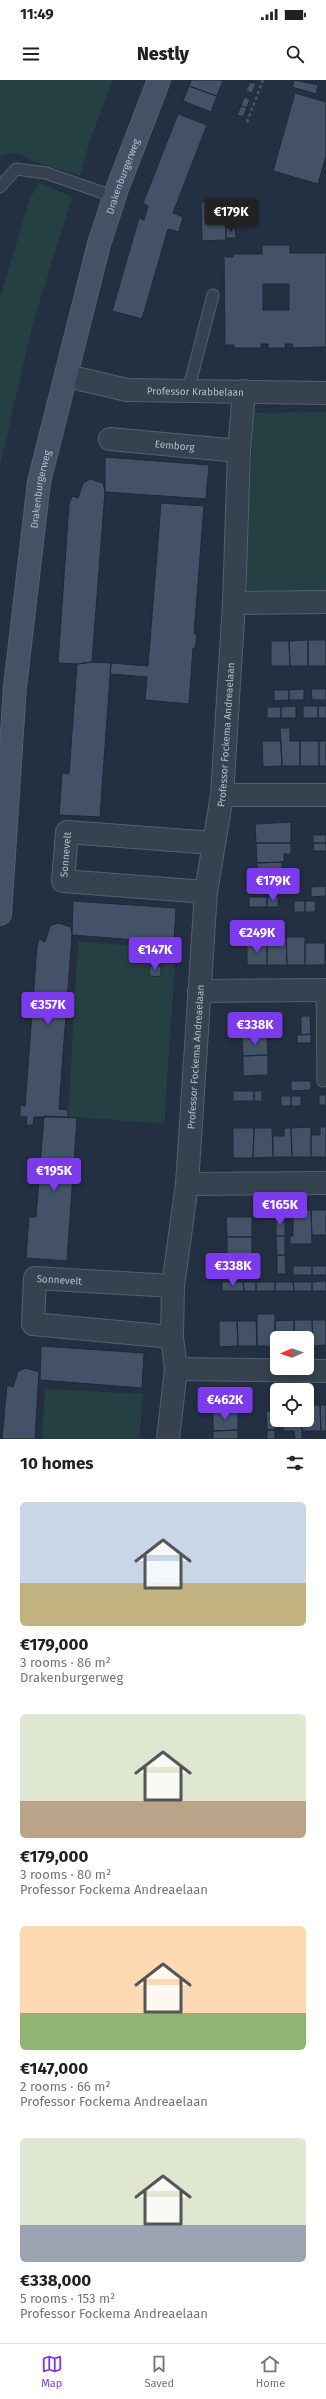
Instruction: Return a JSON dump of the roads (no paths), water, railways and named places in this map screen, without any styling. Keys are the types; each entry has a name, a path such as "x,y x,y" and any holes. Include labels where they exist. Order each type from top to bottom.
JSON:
{"main road":[{"name":"Drakenburgerweg","path":"0,914 15,687 39,482 67,376 99,244 159,80"}],"street":[{"name":"Professor Krabbelaan","path":"67,376 127,390 326,393"},
{"name":"Professor Fockema Andreaelaan","path":"168,1439 176,1369 172,1337 174,1286 187,1184 206,892 222,796 234,603 239,451 244,391"},
{"name":"Eemborg","path":"110,440 239,451"},
{"path":"234,603 326,602"},
{"path":"222,796 326,795"},
{"name":"Sonnevelt","path":"206,892 63,881 67,832 213,843"},
{"path":"199,991 324,990"},
{"path":"187,1184 326,1183"},
{"name":"Sonnevelt","path":"172,1337 33,1324 35,1278 174,1286"},
{"path":"176,1369 326,1370"}],"lane":[{"path":"0,187 16,169 46,173 115,197"},
{"path":"188,391 213,295"},
{"path":"323,1081 324,990"}]}
